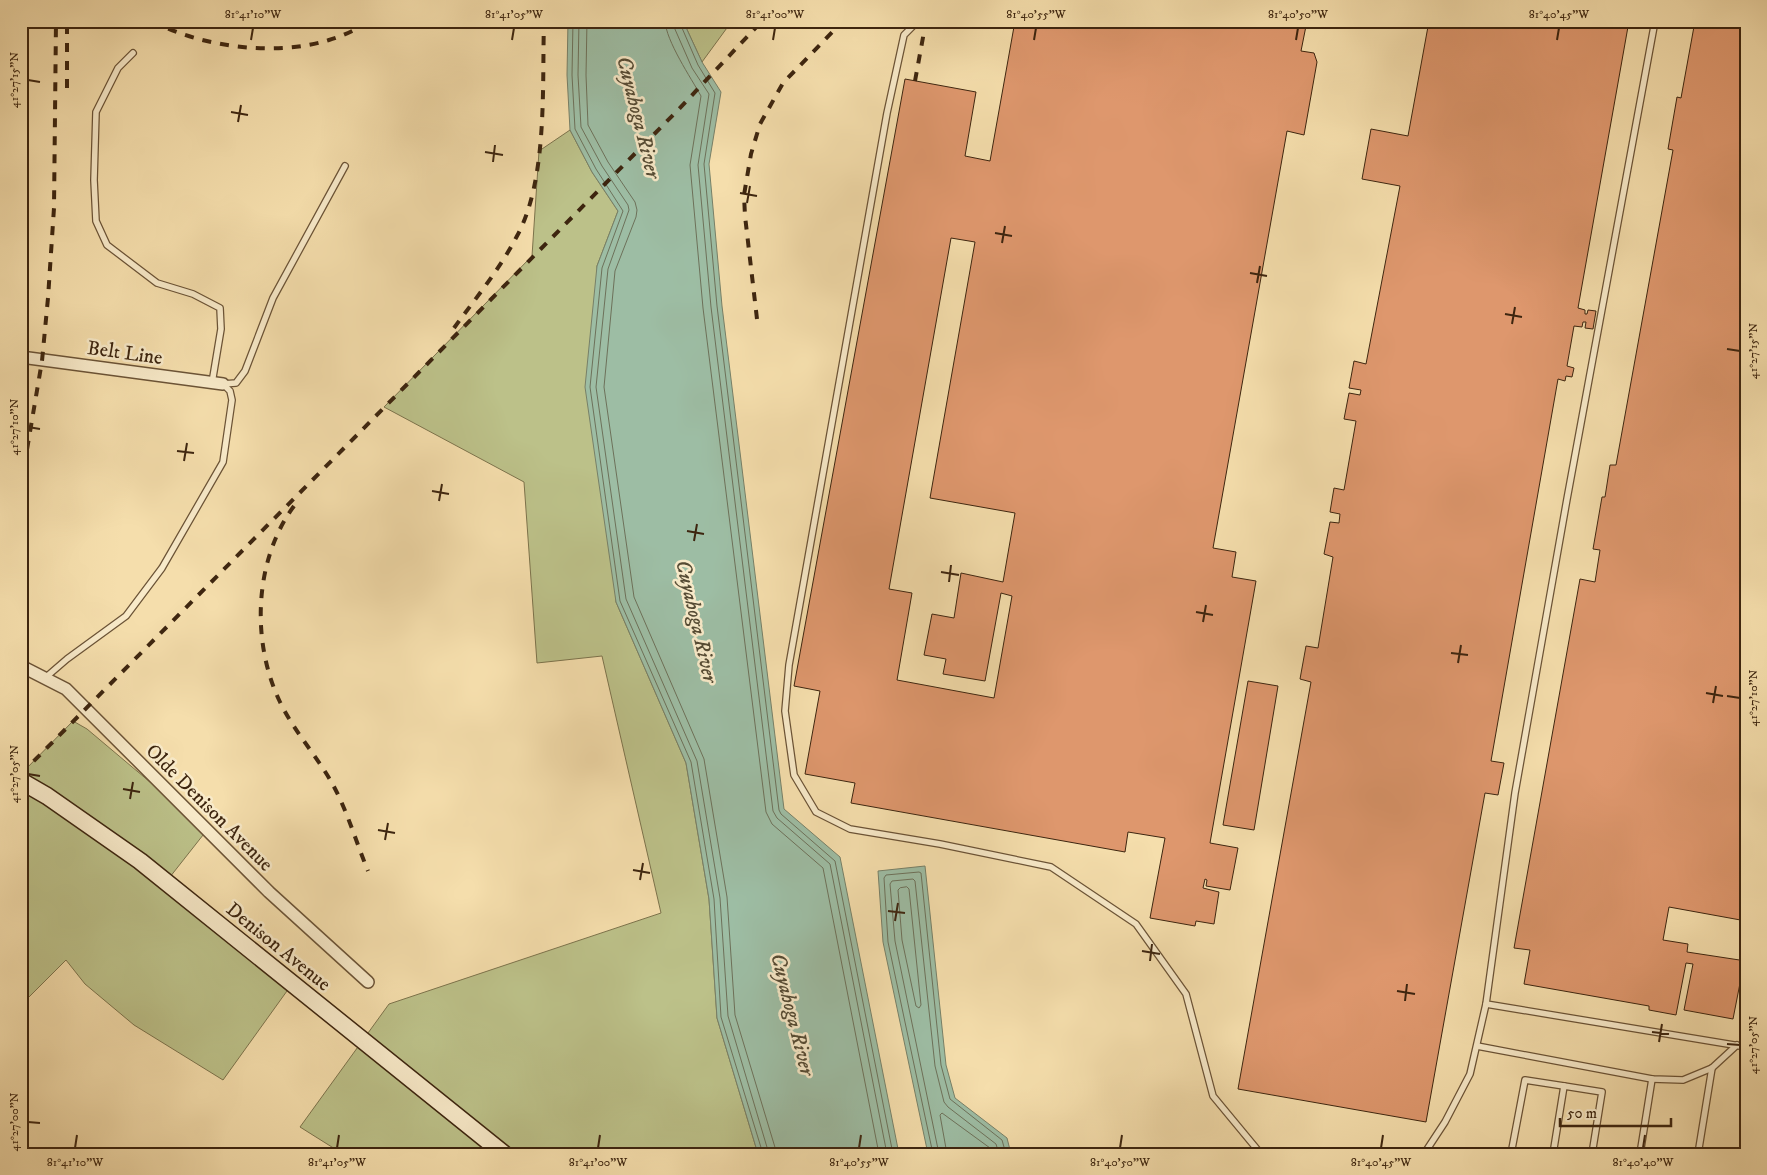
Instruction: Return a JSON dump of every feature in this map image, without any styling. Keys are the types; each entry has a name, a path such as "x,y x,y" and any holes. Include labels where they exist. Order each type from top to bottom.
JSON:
{"main road":[{"name":"Denison Avenue","path":"21,781 48,796 140,861 504,1154"}],"street":[{"name":"Belt Line","path":"21,357 218,383"},
{"name":"Olde Denison Avenue","path":"21,666 66,689 269,892 368,982"}],"lane":[{"path":"918,21 904,36 887,114 789,665 785,711 794,775 816,812 850,829 940,844 1051,867 1136,924 1186,994 1213,1096 1261,1154"},
{"path":"1424,1154 1445,1122 1470,1074 1486,1004 1517,783 1655,21"},
{"path":"133,53 118,68 96,112 94,180 96,221 107,245 157,283 193,294 220,308 221,329 218,383"},
{"path":"218,383 236,383 245,371 273,298 345,166"},
{"path":"45,678 67,659 126,616 162,568 223,462 232,400 230,391 218,383"},
{"path":"1486,1004 1746,1046"},
{"path":"1477,1046 1652,1079 1683,1080 1712,1068 1737,1045"},
{"path":"1698,1154 1712,1068"},
{"path":"1640,1154 1652,1079"},
{"path":"1511,1154 1524,1080 1602,1092 1592,1154"},
{"path":"1553,1154 1564,1086"},
{"path":"1745,1154 1746,1148"}],"shaded area":[{"path":"683,21 732,21 702,62"},
{"path":"570,130 592,172 618,211 597,266 616,602 686,763 709,899 717,1018 758,1154 343,1154 300,1127 389,1004 661,913 602,656 537,663 524,482 384,407 532,256 539,151"},
{"path":"73,721 87,729 207,830 166,882 292,984 223,1080 134,1025 85,984 66,960 21,1005 21,774"}],"water":[{"name":"Cuyahoga River","path":"568,21 683,21 702,62 721,92 709,164 722,306 784,809 840,857 899,1154 758,1154 717,1018 709,899 686,763 616,602 585,387 597,266 618,211 592,172 570,130 567,75"},
{"path":"925,866 946,1065 955,1098 1007,1138 1011,1154 928,1154 883,942 878,871"}],"building":[{"path":"1015,21 1307,21 1301,51 1314,53 1317,62 1304,135 1287,131 1213,548 1236,552 1232,577 1256,581 1210,843 1238,848 1230,890 1206,886 1207,880 1205,879 1203,888 1219,892 1214,924 1196,921 1195,926 1150,918 1165,838 1128,832 1125,852 851,803 855,783 805,774 820,691 794,686 905,79 976,92 965,156 990,161","holes":["951,238 975,242 930,498 1015,513 1003,582 961,573 954,618 932,614 924,655 946,659 943,674 985,681 1001,593 1012,596 994,698 897,680 912,593 889,589"]},
{"path":"1429,21 1629,21 1578,308 1585,310 1585,314 1587,314 1588,310 1596,311 1593,329 1585,328 1586,322 1583,322 1582,327 1574,326 1567,366 1574,368 1572,377 1566,376 1565,381 1558,379 1491,761 1504,763 1498,795 1485,793 1426,1122 1238,1089 1311,682 1300,679 1306,646 1318,648 1333,557 1324,554 1330,522 1339,523 1340,514 1330,512 1334,488 1344,490 1356,421 1344,419 1349,393 1360,395 1361,390 1349,388 1354,361 1366,364 1400,186 1362,179 1371,129 1408,136"},
{"path":"1695,21 1746,21 1746,921 1669,907 1663,940 1688,944 1687,952 1746,961 1733,1019 1684,1010 1693,964 1686,963 1676,1015 1649,1010 1649,1006 1524,984 1530,950 1514,948 1580,579 1595,582 1600,550 1593,549 1602,497 1605,497 1610,465 1616,465 1673,150 1668,149 1677,97 1681,98"},
{"path":"1248,681 1278,686 1254,830 1223,825"}],"railway":[{"path":"21,485 42,361 48,298 54,208 56,21"},
{"path":"67,21 67,88"},
{"path":"152,21 171,30 215,43 262,48 285,48 329,40 372,21"},
{"path":"454,328 503,260 517,236 527,213 539,160 543,103 544,21"},
{"path":"21,774 678,110 762,21"},
{"path":"757,319 744,195 751,154 760,124 783,83 843,21"},
{"path":"915,81 926,21"},
{"path":"294,506 281,527 271,551 264,576 261,602 264,654 280,702 332,783 347,815 368,871"}]}
